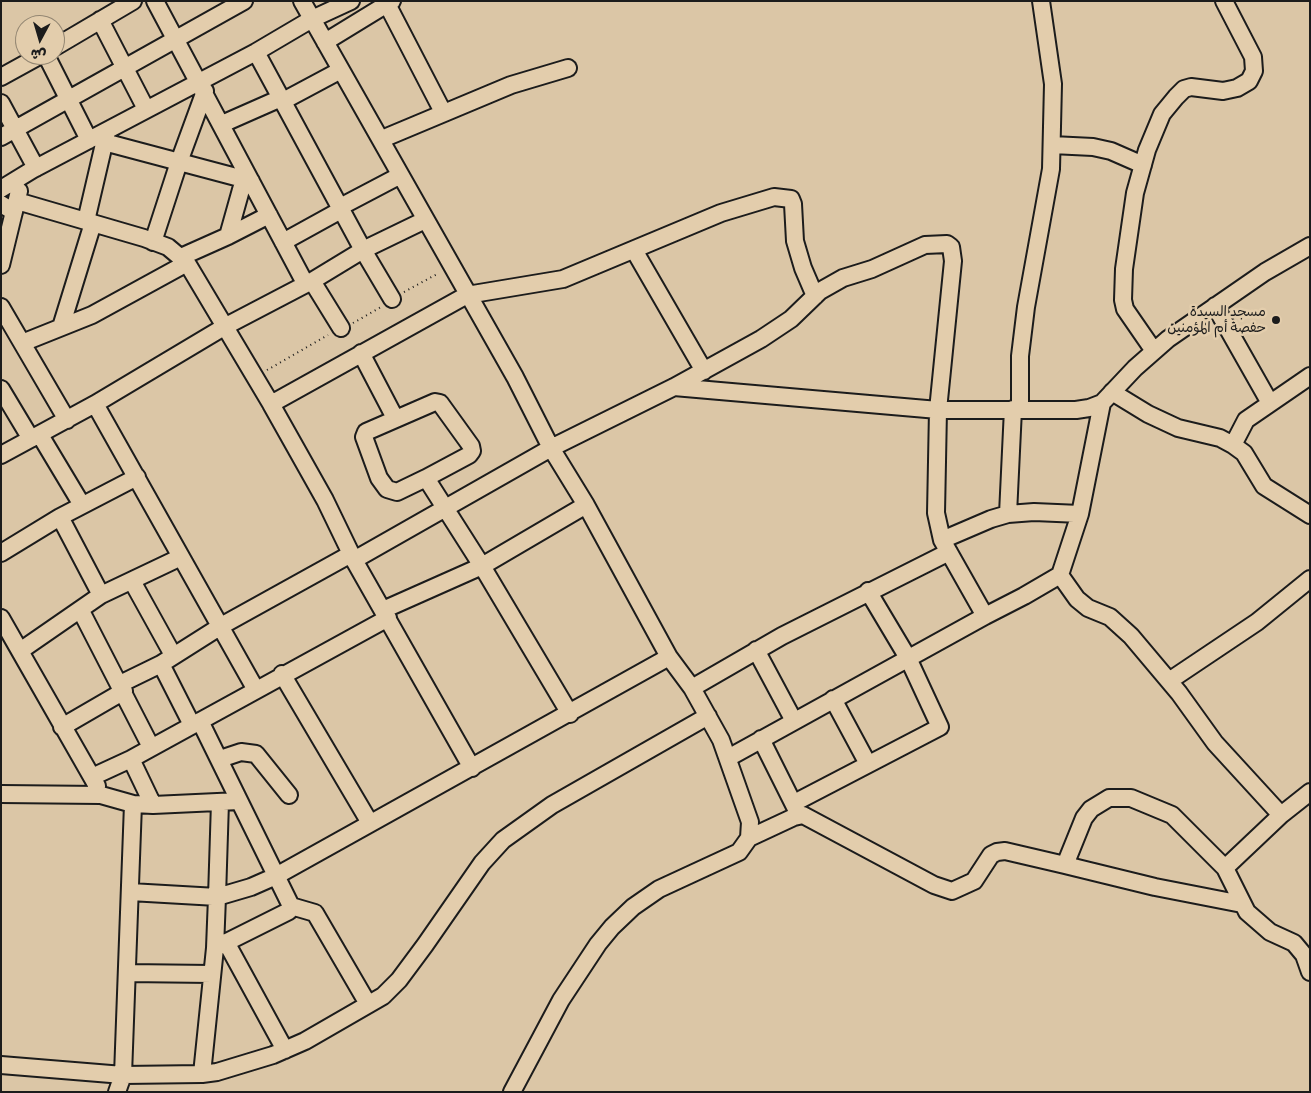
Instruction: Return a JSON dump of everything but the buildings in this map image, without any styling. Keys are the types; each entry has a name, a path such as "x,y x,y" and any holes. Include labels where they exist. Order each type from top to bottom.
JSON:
{"street":[{"path":"155,1 222,124 247,180 283,242 341,328"},
{"path":"1,137 244,1"},
{"path":"302,1 382,139 399,176 515,377 551,448 586,505 669,657 692,688 708,716 728,758 750,822 749,838"},
{"path":"1,189 29,172 100,138 146,109 202,86 312,19 352,1"},
{"path":"1008,514 1021,346 1051,169 1053,84 1041,1"},
{"path":"1154,351 1125,308 1123,300 1124,269 1135,193 1162,114 1184,89 1200,86 1223,91 1237,88 1249,81 1254,71 1253,57 1224,1"},
{"path":"325,42 389,3 443,112"},
{"path":"65,40 116,7 123,69 146,109"},
{"path":"256,52 340,209 392,299"},
{"path":"1,76 22,65"},
{"path":"51,65 68,100 100,138 247,180"},
{"path":"382,139 511,85 568,68"},
{"path":"222,124 282,100 341,70"},
{"path":"153,242 202,86"},
{"path":"1,103 16,129 29,172 11,206 1,265"},
{"path":"61,327 89,222 100,138"},
{"path":"1052,145 1094,147 1111,151 1143,165"},
{"path":"283,242 399,176"},
{"path":"228,236 247,180"},
{"path":"271,404 467,295 562,279 721,213 774,197 790,199 793,204 795,241 803,268 815,296"},
{"path":"11,206 89,222 153,242 168,248 184,260 271,404 325,500 353,557 472,768"},
{"path":"22,343 92,315 184,260 268,215"},
{"path":"3,448 36,437 224,327 309,282 363,250 425,220"},
{"path":"62,727 221,626 447,509 551,448 674,387 761,339 791,319 815,296 843,278 880,266 925,245 941,243 951,247 953,260 938,410 934,496 937,527 945,546 985,616"},
{"path":"674,387 938,410 1076,410 1107,397 1154,351 1265,272 1310,246"},
{"path":"634,250 704,371"},
{"path":"1,306 7,329 22,343 67,420"},
{"path":"1215,306 1270,403"},
{"path":"362,352 395,418"},
{"path":"1233,445 1246,420 1310,376"},
{"path":"1,389 82,505"},
{"path":"1107,397 1178,428 1220,438 1233,445 1244,453 1264,486 1310,515"},
{"path":"728,758 1060,575 1080,514 1107,397"},
{"path":"431,403 440,403 471,446 472,451 469,455 397,492 387,489 379,478 364,437 366,432 395,418 431,403"},
{"path":"95,404 256,690"},
{"path":"1,553 60,517 137,477"},
{"path":"426,478 482,566 570,714"},
{"path":"92,776 131,759 256,690 385,614 482,566 586,505"},
{"path":"692,688 756,650 868,591 991,519 1008,514 1034,512 1080,514"},
{"path":"60,517 101,595"},
{"path":"20,652 82,611 101,595 181,558"},
{"path":"1060,575 1077,599 1088,608 1110,617 1131,636 1169,681 1215,743 1281,815"},
{"path":"1169,681 1257,622 1310,579"},
{"path":"132,581 196,723 220,759 291,906 315,914 368,1004"},
{"path":"512,1092 562,1000 598,944 612,927 633,907 659,888 739,852 749,838 868,764 940,727 908,658 868,591"},
{"path":"82,611 151,747"},
{"path":"1,618 62,727 92,776 101,795"},
{"path":"756,650 794,721"},
{"path":"130,892 217,897 251,887 276,876 570,714 669,657"},
{"path":"282,674 370,824"},
{"path":"833,699 868,764"},
{"path":"1,1065 123,1075 202,1074 252,1063 305,1041 383,996 399,980 482,863 503,840 552,806 708,716"},
{"path":"761,739 796,809 934,885 952,891 974,881 991,855 1005,850 1155,888 1242,904"},
{"path":"220,759 241,752 256,754 289,796"},
{"path":"131,759 153,805"},
{"path":"1225,868 1281,815 1310,792"},
{"path":"1,794 101,795 133,804 153,805 239,801"},
{"path":"1065,865 1084,818 1091,809 1109,798 1131,798 1172,815 1225,868 1242,904 1265,929 1294,943 1300,948 1310,972"},
{"path":"202,1074 212,974 220,945 217,897 220,802"},
{"path":"117,1092 123,1075 133,804"},
{"path":"220,945 289,911 291,906"},
{"path":"220,945 285,1050"},
{"path":"127,973 212,974"}],"place":[{"name":"مسجد السيدة حفصة أم المؤمنين","path":"1276,320"}]}
